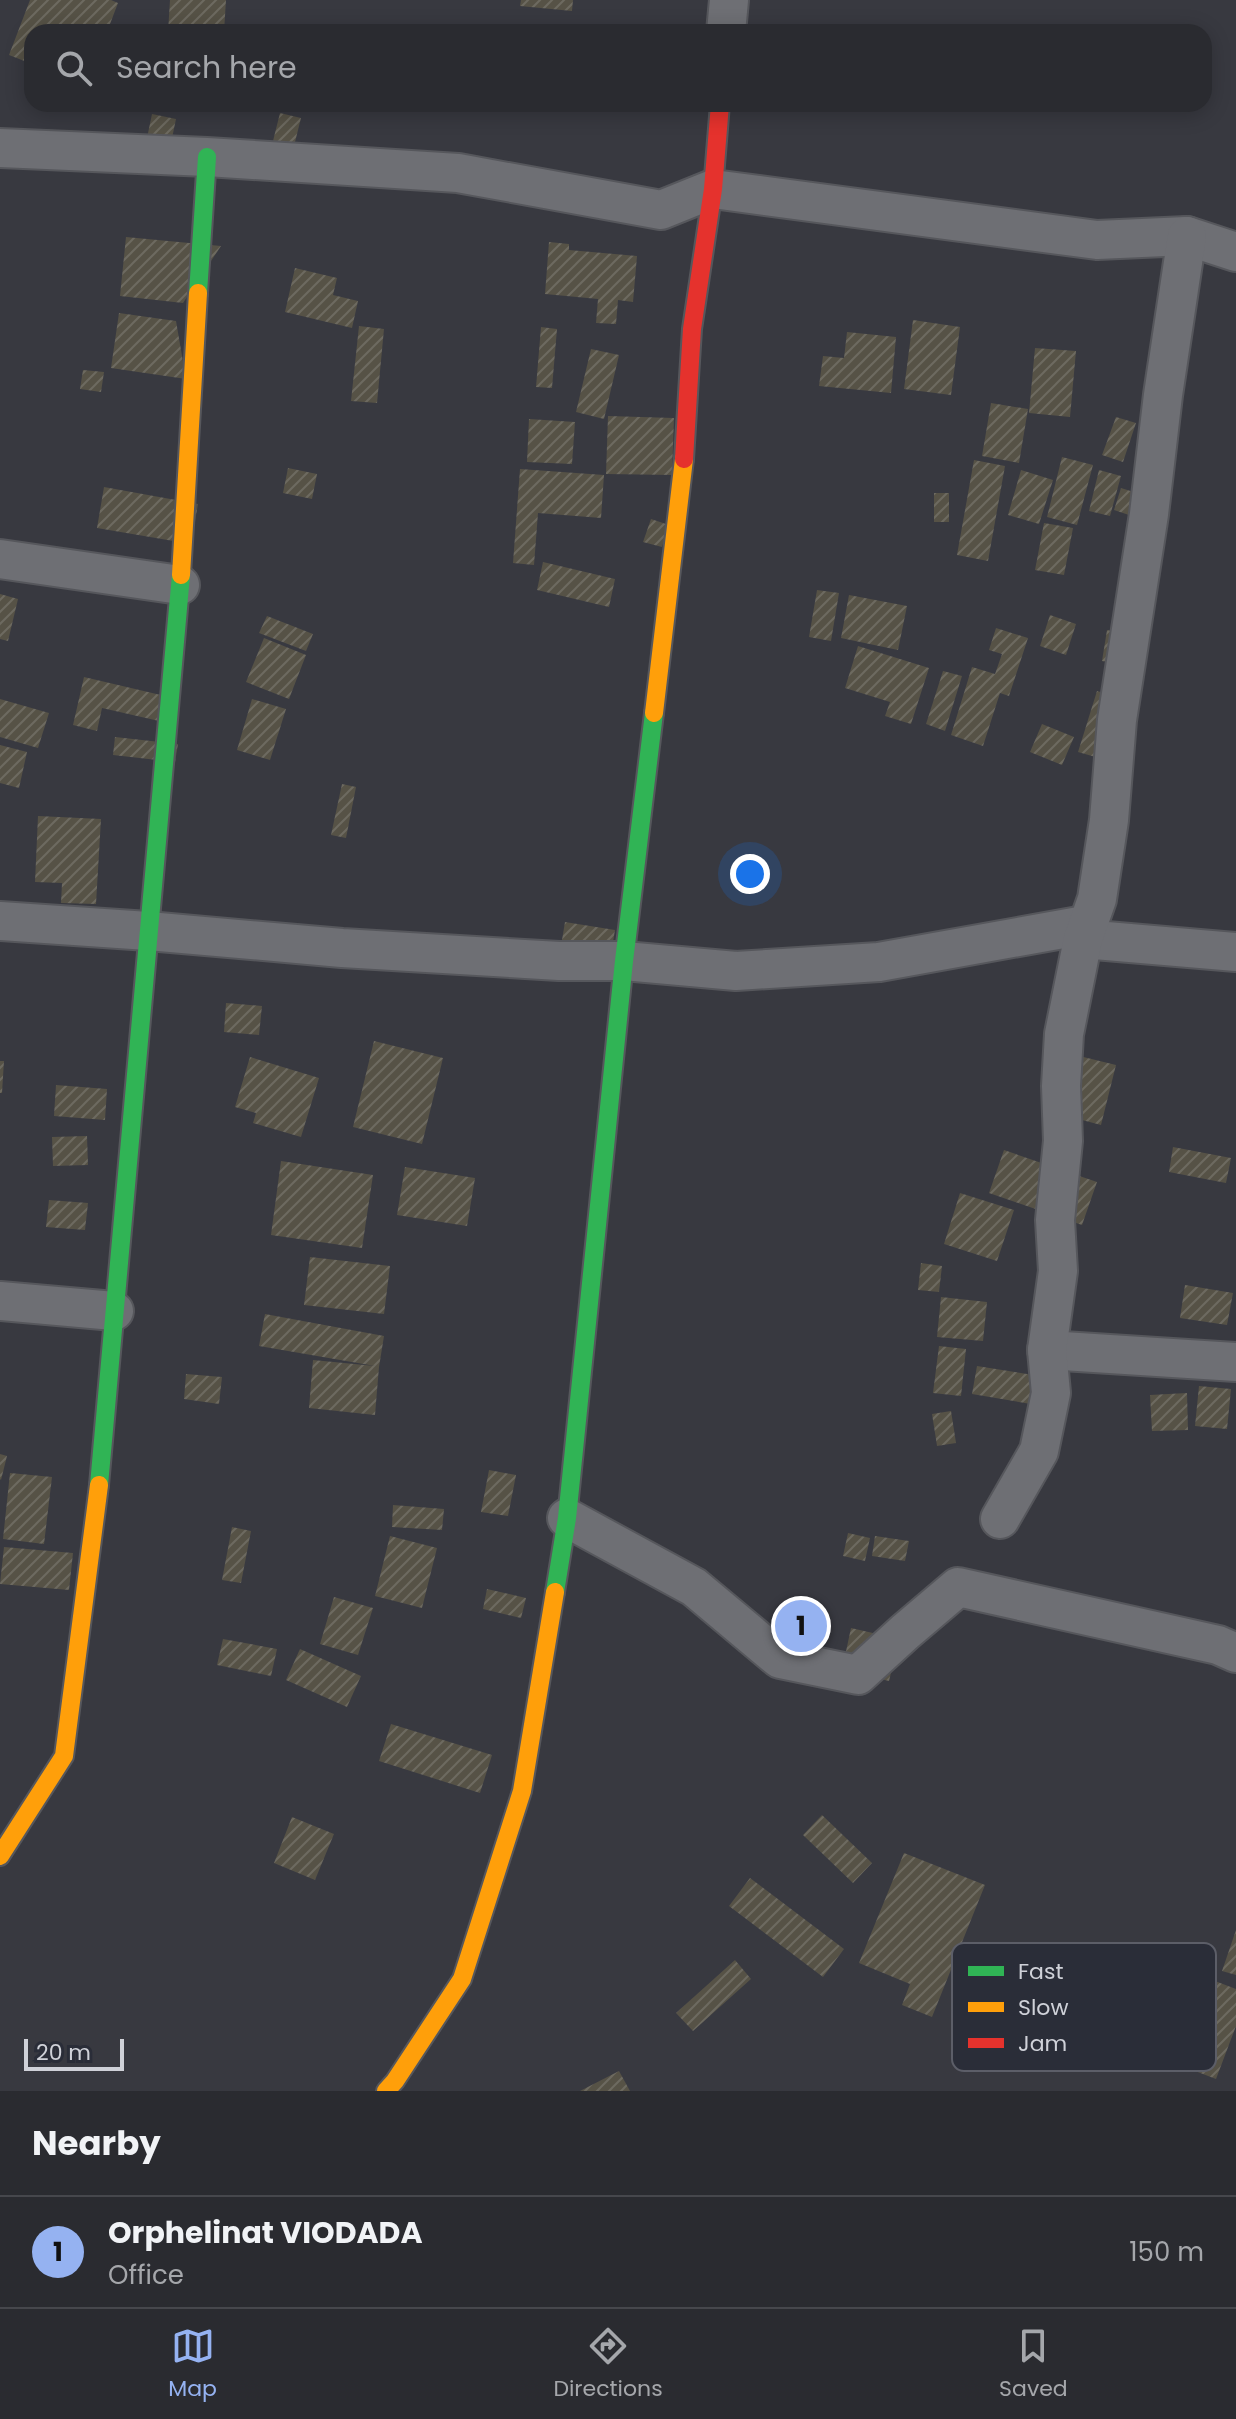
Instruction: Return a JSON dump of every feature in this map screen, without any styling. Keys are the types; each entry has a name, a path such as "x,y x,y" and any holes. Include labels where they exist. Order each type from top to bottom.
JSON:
{"street":[{"path":"727,24 729,0"},
{"path":"386,2091 462,1979 522,1791 567,1518 624,961 683,481 692,329 713,189 719,112"},
{"path":"0,148 458,173 661,210 713,189 1097,240 1187,236 1236,252"},
{"path":"0,1856 64,1756 98,1497 180,585 207,157"},
{"path":"1083,939 1097,899 1109,820 1117,720 1187,236"},
{"path":"0,559 180,585"},
{"path":"0,921 373,950 559,961 624,961 736,971 879,962 1085,925 1064,1034 1061,1086 1063,1141 1055,1220 1058,1271 1047,1350 1051,1393 1039,1451 1000,1519"},
{"path":"1083,939 1236,952"},
{"path":"0,1301 114,1311"},
{"path":"1047,1350 1236,1362"},
{"path":"567,1518 694,1587 780,1659 858,1675 958,1587 1218,1645 1236,1653"}],"building":[{"path":"30,0 111,0 118,3 110,24 24,24 24,61 9,55"},
{"path":"170,0 226,0 224,24 168,24"},
{"path":"521,0 573,0 572,11 520,6"},
{"path":"280,113 301,118 290,162 269,157"},
{"path":"152,114 176,119 171,143 147,138"},
{"path":"126,237 221,246 183,303 120,296"},
{"path":"549,242 569,244 569,250 637,256 633,302 618,300 616,324 596,323 598,299 545,294"},
{"path":"295,268 337,278 333,295 358,301 352,328 285,312"},
{"path":"119,313 176,321 186,379 111,368"},
{"path":"913,320 960,327 951,395 904,389"},
{"path":"359,326 384,329 377,403 351,401"},
{"path":"541,327 557,329 552,388 536,387"},
{"path":"847,332 896,337 891,393 819,386 823,356 844,358"},
{"path":"1035,348 1076,351 1070,417 1029,413"},
{"path":"591,349 619,355 604,419 576,412"},
{"path":"83,370 104,372 101,392 80,389"},
{"path":"991,403 1028,409 1019,463 982,456"},
{"path":"608,416 674,418 672,475 606,474"},
{"path":"1116,417 1136,423 1123,462 1102,455"},
{"path":"529,419 575,422 572,464 527,462"},
{"path":"1062,457 1093,465 1077,525 1047,517"},
{"path":"974,460 1005,466 988,561 957,555"},
{"path":"288,468 317,474 312,499 283,493"},
{"path":"520,469 604,475 601,518 538,513 534,565 513,563"},
{"path":"1021,470 1053,480 1039,524 1008,515"},
{"path":"1099,470 1121,476 1110,516 1089,511"},
{"path":"104,487 198,504 191,544 97,528"},
{"path":"1121,488 1169,503 1162,526 1114,510"},
{"path":"934,493 949,493 949,522 934,522"},
{"path":"651,519 669,525 662,547 643,542"},
{"path":"1044,523 1073,528 1064,575 1035,570"},
{"path":"543,562 615,579 609,607 537,590"},
{"path":"817,590 839,593 831,641 809,637"},
{"path":"0,594 18,599 8,641 0,639"},
{"path":"849,595 907,606 898,650 841,638"},
{"path":"1050,615 1076,624 1066,655 1040,646"},
{"path":"267,616 313,634 306,651 259,633"},
{"path":"996,628 1028,638 1009,696 1000,693 983,746 951,735 972,667 995,674 1002,654 989,650"},
{"path":"1107,630 1129,634 1123,665 1102,661"},
{"path":"264,638 306,655 289,699 246,682"},
{"path":"858,646 929,668 911,724 885,716 890,702 845,688"},
{"path":"943,671 962,676 945,731 926,724"},
{"path":"84,677 165,696 159,721 102,708 97,731 73,725"},
{"path":"1097,691 1124,699 1106,760 1078,752"},
{"path":"0,699 49,713 38,748 0,737"},
{"path":"252,699 286,709 270,760 237,750"},
{"path":"1042,724 1074,737 1062,765 1030,752"},
{"path":"115,737 178,744 175,762 113,755"},
{"path":"0,745 27,752 19,788 0,783"},
{"path":"342,784 356,787 346,838 331,835"},
{"path":"38,816 101,819 96,904 61,903 62,883 35,882"},
{"path":"565,922 615,930 611,954 561,946"},
{"path":"226,1003 262,1006 259,1035 224,1032"},
{"path":"374,1041 443,1058 422,1144 353,1127"},
{"path":"1059,1051 1116,1065 1101,1125 1044,1110"},
{"path":"250,1057 319,1078 301,1137 253,1123 256,1113 235,1107"},
{"path":"0,1061 4,1061 2,1093 0,1093"},
{"path":"56,1085 107,1089 105,1120 54,1116"},
{"path":"87,1136 88,1165 53,1166 52,1137"},
{"path":"1173,1147 1231,1158 1226,1183 1169,1172"},
{"path":"1004,1150 1097,1182 1082,1225 989,1193"},
{"path":"281,1161 373,1175 362,1248 271,1235"},
{"path":"405,1167 475,1178 467,1226 397,1215"},
{"path":"960,1193 1014,1210 997,1261 944,1244"},
{"path":"49,1200 88,1203 85,1230 46,1227"},
{"path":"310,1257 390,1266 384,1314 304,1305"},
{"path":"921,1263 942,1266 939,1292 918,1290"},
{"path":"1185,1285 1233,1293 1227,1325 1180,1318"},
{"path":"941,1297 987,1302 983,1341 937,1337"},
{"path":"265,1314 384,1336 375,1415 309,1408 313,1360 375,1366 259,1346"},
{"path":"939,1346 966,1349 961,1396 933,1393"},
{"path":"977,1366 1071,1381 1066,1410 972,1394"},
{"path":"186,1374 222,1377 219,1404 184,1399"},
{"path":"1199,1386 1231,1389 1227,1429 1195,1426"},
{"path":"1187,1393 1188,1430 1152,1431 1150,1395"},
{"path":"951,1411 956,1443 937,1446 932,1414"},
{"path":"0,1454 7,1456 1,1480 0,1479"},
{"path":"489,1470 516,1475 508,1516 481,1512"},
{"path":"10,1473 52,1477 44,1544 3,1539"},
{"path":"393,1505 444,1509 442,1530 392,1527"},
{"path":"232,1527 251,1531 241,1583 222,1580"},
{"path":"848,1533 870,1538 865,1561 843,1556"},
{"path":"390,1536 437,1548 422,1608 375,1596"},
{"path":"875,1536 909,1541 905,1561 872,1556"},
{"path":"4,1547 73,1553 69,1590 0,1584"},
{"path":"487,1589 526,1598 521,1618 483,1609"},
{"path":"334,1597 373,1608 358,1655 320,1644"},
{"path":"851,1628 899,1639 889,1681 842,1670"},
{"path":"223,1639 277,1649 271,1676 217,1665"},
{"path":"300,1649 361,1676 347,1707 286,1680"},
{"path":"391,1724 492,1755 480,1793 379,1761"},
{"path":"822,1815 872,1863 853,1883 803,1835"},
{"path":"292,1817 334,1834 315,1880 274,1863"},
{"path":"904,1853 985,1885 962,1943 952,1943 952,1967 932,2017 902,2005 910,1984 859,1963"},
{"path":"750,1878 844,1949 823,1977 729,1906"},
{"path":"1236,1930 1236,1975 1222,1971"},
{"path":"735,1960 751,1979 693,2031 676,2013"},
{"path":"1216,1981 1236,1989 1236,2026 1216,2079 1195,2071 1216,2071"},
{"path":"619,2071 630,2091 580,2091"}],"traffic: fast":[{"path":"198,293 207,157"},
{"path":"99,1485 181,575"},
{"path":"555,1592 567,1518 624,961 654,713"}],"traffic: slow":[{"path":"181,575 198,293"},
{"path":"654,713 684,459"},
{"path":"0,1856 64,1756 99,1485"},
{"path":"386,2091 462,1979 522,1791 555,1592"}],"traffic: jam":[{"path":"684,459 692,329 713,189 719,112"}],"place":[{"name":"Orphelinat VIODADA","path":"801,1626"}]}
